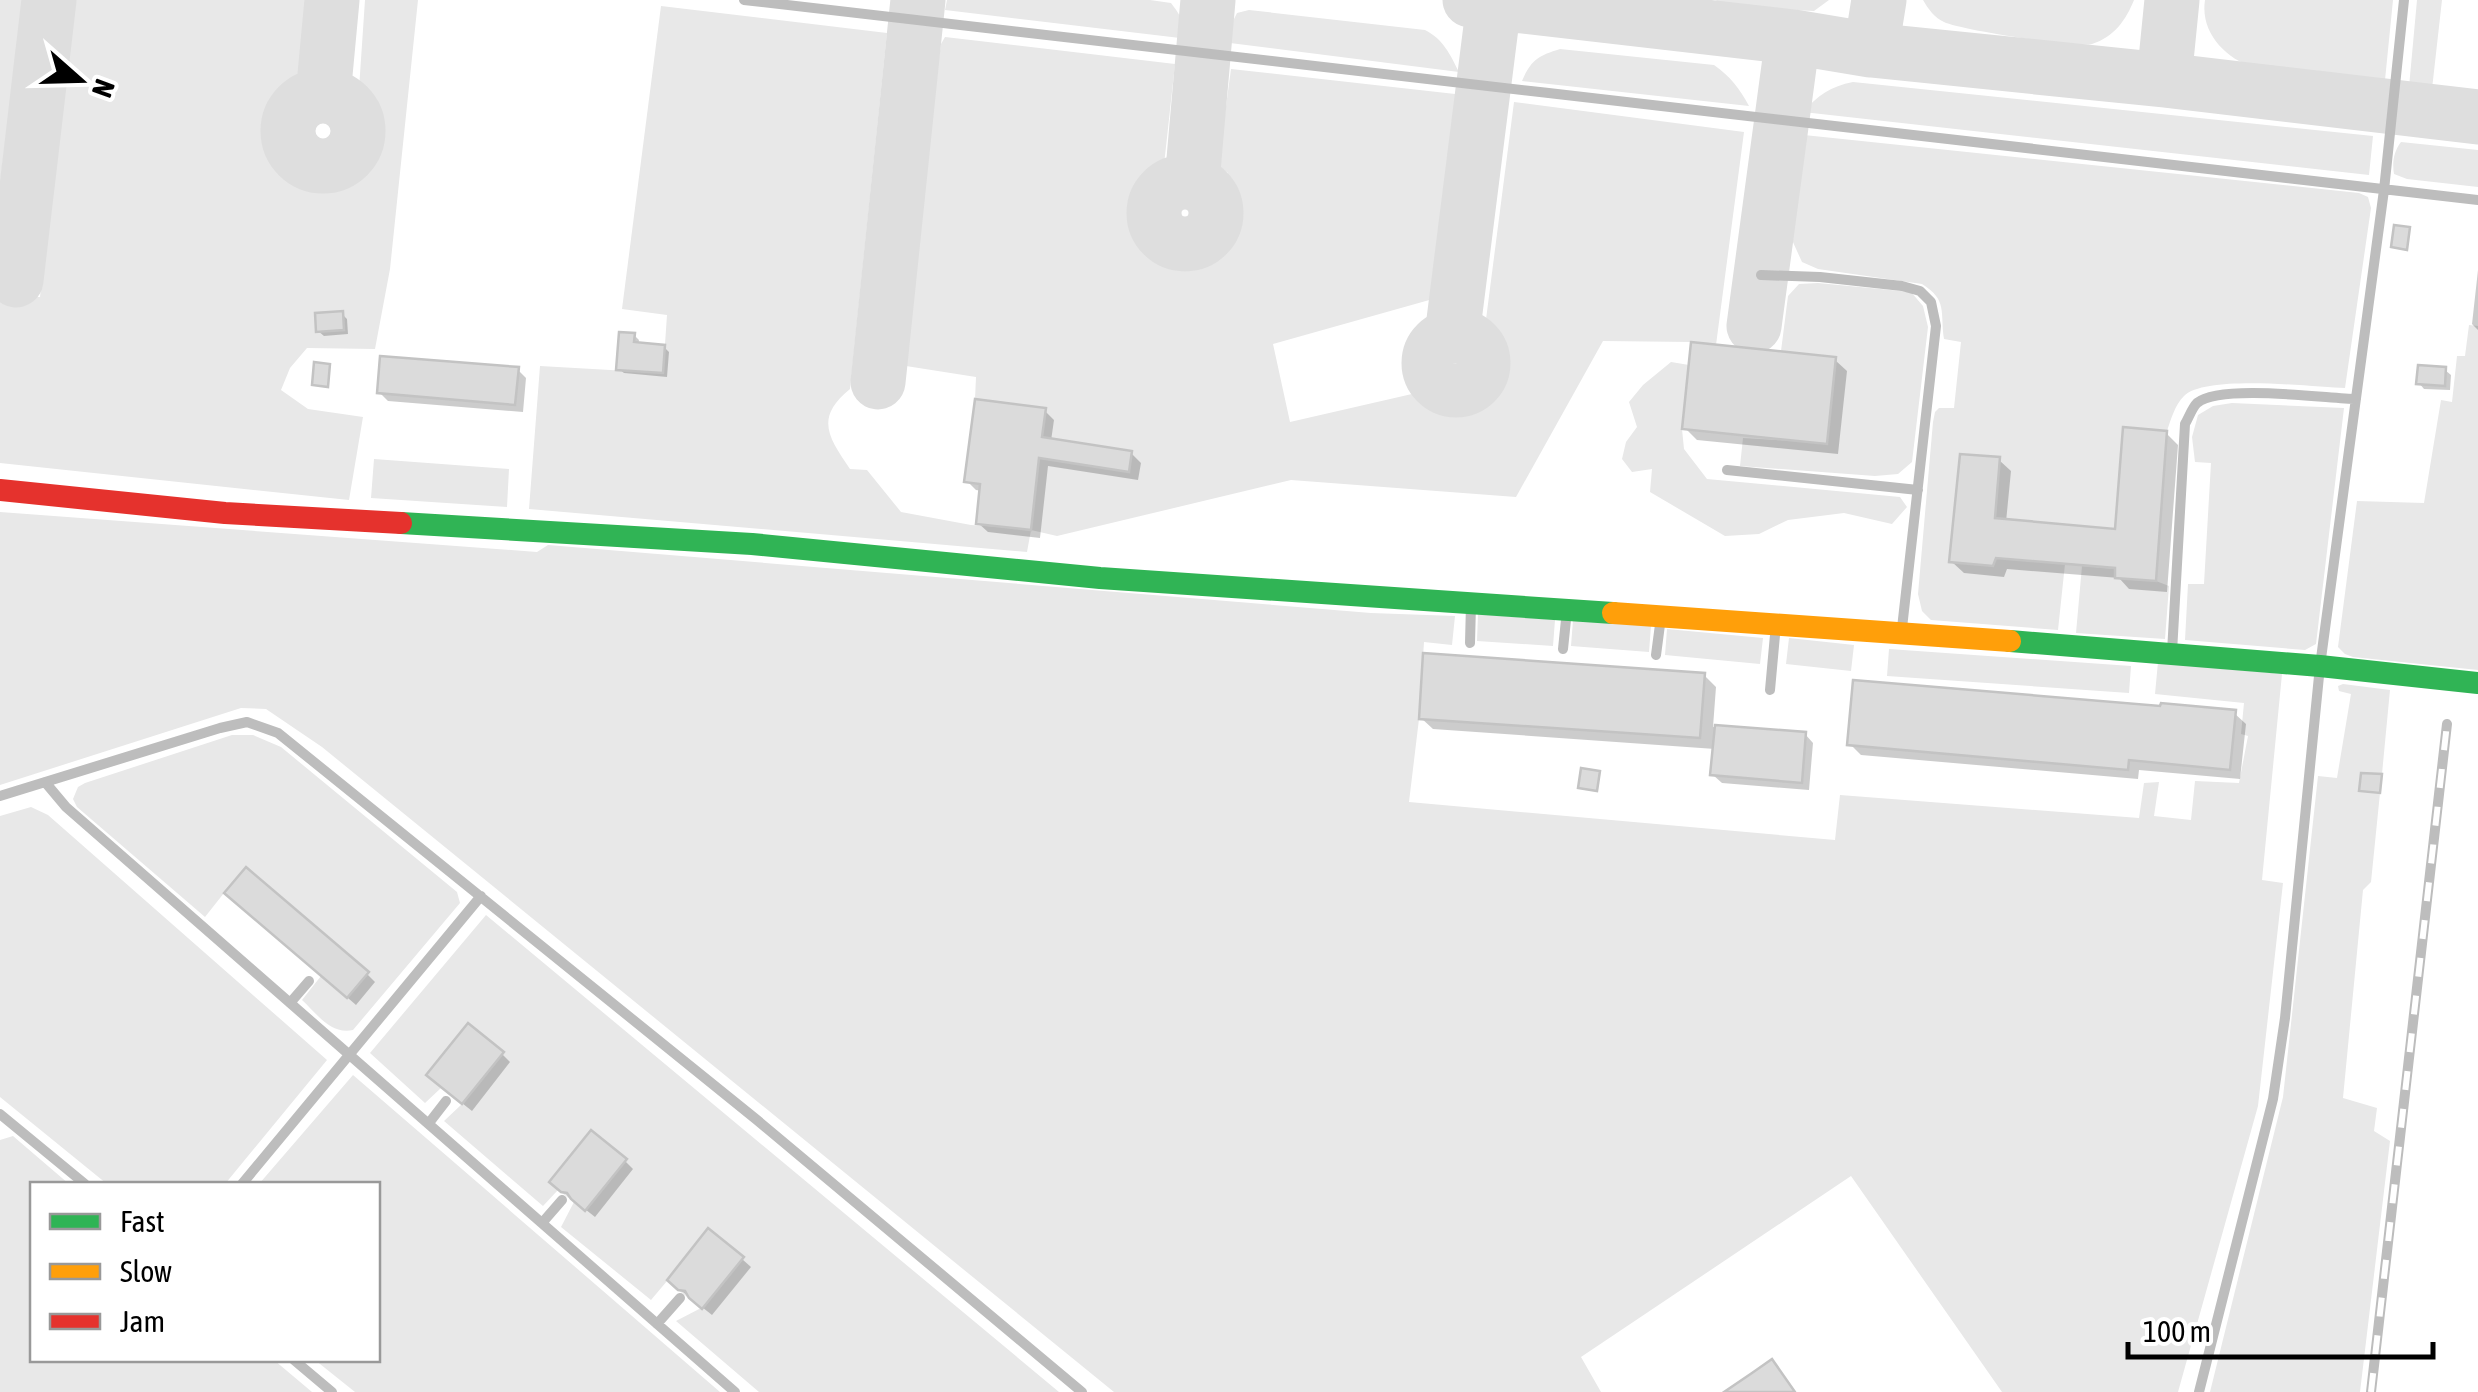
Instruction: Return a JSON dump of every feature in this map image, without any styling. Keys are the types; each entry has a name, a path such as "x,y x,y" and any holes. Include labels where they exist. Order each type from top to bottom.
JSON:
{"street":[{"path":"0,490 225,513 752,544 1100,578 1902,632 2478,683"}],"lane":[{"path":"744,0 2478,200"},
{"path":"2199,1392 2273,1099 2286,1018 2320,666 2384,190 2404,0"},
{"path":"1761,274 1902,286 1920,291 1931,302 1936,326 1902,632"},
{"path":"2172,654 2185,424 2195,404 2214,395 2235,393 2356,399"},
{"path":"1727,470 1918,490"},
{"path":"1470,643 1471,603"},
{"path":"1563,648 1567,609"},
{"path":"1656,655 1661,616"},
{"path":"1770,690 1776,623"},
{"path":"0,796 220,728 247,722 278,732 757,1120 1082,1392"},
{"path":"45,782 66,807 734,1392"},
{"path":"244,1182 481,896"},
{"path":"290,1003 309,981"},
{"path":"429,1123 446,1101"},
{"path":"0,1114 83,1182"},
{"path":"542,1223 562,1200"},
{"path":"657,1324 680,1298"},
{"path":"296,1362 332,1392"}],"shaded area":[{"path":"0,0 23,0 0,184"},
{"path":"71,0 310,0 304,75 281,100 271,129 273,150 284,169 304,181 325,185 341,183 359,174 376,144 374,114 359,89 365,0 418,0 390,269 375,349 307,348 290,368 281,390 308,409 363,417 349,500 0,463 0,295 40,297"},
{"path":"947,0 1150,0 1171,3 1182,27 1180,38 945,10"},
{"path":"1715,0 1829,0 1814,11 1730,7"},
{"path":"1923,0 2134,0 2113,32 2100,41 2082,45 1954,25 1938,18"},
{"path":"2205,0 2393,0 2385,80 2243,63 2224,50 2211,33 2204,12"},
{"path":"2417,0 2442,0 2432,89 2409,87"},
{"path":"661,6 887,33 850,389 832,409 829,428 850,469 867,470 901,512 971,525 1031,529 1039,458 1128,472 1132,452 1042,437 1045,408 975,399 976,377 906,366 937,71 945,37 1175,64 1164,165 1146,182 1139,221 1166,252 1165,261 1189,263 1191,256 1206,255 1220,243 1229,222 1232,201 1223,184 1228,173 1218,166 1231,69 1464,95 1440,297 1273,344 1290,422 1425,391 1446,404 1463,405 1479,397 1492,382 1496,356 1484,335 1514,102 1744,132 1716,345 1603,341 1516,497 1291,480 1057,536 1031,530 1027,552 529,509 540,366 663,373 667,315 622,309"},
{"path":"1249,10 1425,30 1441,42 1459,72 1230,43 1230,27 1237,13"},
{"path":"1560,49 1714,65 1734,83 1749,106 1522,81 1536,60"},
{"path":"1853,82 2373,136 2369,175 1803,112 1825,92"},
{"path":"1804,135 2368,197 2371,208 2345,388 2261,383 2214,385 2184,396 2167,431 2123,427 2115,529 1995,518 2000,457 1960,454 1950,562 1993,566 1996,558 2065,564 2058,630 1931,620 1922,611 1918,594 1933,422 1939,408 1954,408 1961,342 1944,339 1939,302 1922,284 1818,269 1802,262 1792,240 1797,151"},
{"path":"2401,142 2478,150 2478,187 2394,174 2394,157"},
{"path":"1799,284 1911,292 1923,306 1928,327 1912,462 1898,474 1875,476 1740,466 1743,438 1827,443 1836,357 1781,351 1788,296"},
{"path":"2469,325 2478,326 2478,670 2353,657 2338,647 2357,501 2424,503 2441,400 2452,402 2457,356 2465,356"},
{"path":"1671,362 1689,365 1682,429 1684,449 1707,479 1900,497 1907,507 1892,524 1844,513 1788,520 1759,534 1725,536 1650,492 1652,469 1632,472 1622,459 1626,442 1637,427 1629,402"},
{"path":"2232,403 2344,408 2316,644 2305,650 2185,640 2188,584 2204,584 2211,463 2195,462 2192,437 2198,415 2213,406"},
{"path":"374,459 509,469 507,507 371,498"},
{"path":"0,512 537,552 548,545 1371,613 1455,616 1452,645 1424,642 1409,802 1835,840 1840,795 2139,818 2144,783 2159,782 2154,816 2191,820 2195,781 2239,783 2248,736 2241,734 2244,703 2155,694 2158,662 2282,674 2262,880 2283,883 2258,1106 2178,1392 2002,1392 1851,1176 1581,1357 1601,1392 1114,1392 322,747 266,709 241,708 0,785"},
{"path":"2082,566 2115,569 2115,578 2156,581 2169,586 2165,639 2076,633"},
{"path":"1478,614 1555,620 1553,646 1477,641"},
{"path":"1573,620 1651,626 1649,652 1571,646"},
{"path":"1667,629 1763,638 1760,664 1665,655"},
{"path":"1789,638 1854,645 1851,671 1786,664"},
{"path":"1889,649 2131,666 2129,693 1887,676"},
{"path":"2338,686 2390,690 2382,774 2361,773 2360,791 2380,793 2371,882 2363,890 2343,1098 2377,1108 2374,1131 2390,1141 2360,1392 2210,1392 2283,1097 2318,776 2337,778 2351,694 2339,691"},
{"path":"232,735 253,735 281,747 457,892 460,903 353,1030 331,1026 302,1000 321,976 347,998 368,972 224,893 205,917 77,807 73,799 78,787 85,783"},
{"path":"31,807 48,815 327,1060 227,1182 105,1182 0,1097 0,816"},
{"path":"486,915 1059,1392 759,1392 676,1321 701,1308 667,1281 651,1300 561,1227 574,1202 558,1190 543,1206 444,1121 462,1104 441,1088 425,1103 370,1053"},
{"path":"353,1075 720,1392 355,1392 318,1362 380,1362 380,1182 261,1182"},
{"path":"13,1136 67,1182 30,1182 30,1362 276,1362 312,1392 0,1392 0,1140"}],"building":[{"path":"2394,225 2410,227 2407,250 2391,247"},
{"path":"343,311 344,330 316,332 315,313"},
{"path":"619,332 635,333 634,342 665,345 663,373 616,370"},
{"path":"1691,342 1836,357 1827,444 1682,429"},
{"path":"380,356 519,367 515,405 377,393"},
{"path":"314,362 330,364 328,387 312,385"},
{"path":"2418,365 2446,367 2445,386 2416,384"},
{"path":"975,399 1046,408 1042,437 1132,451 1129,472 1039,458 1031,530 976,524 980,484 964,482"},
{"path":"2123,427 2167,431 2156,581 2115,578 2115,568 1996,558 1993,566 1949,562 1960,454 2000,457 1995,518 2115,529"},
{"path":"1423,653 1705,673 1700,738 1419,719"},
{"path":"1853,680 2236,710 2230,770 2129,760 2128,770 1847,745"},
{"path":"1715,725 1806,732 1802,783 1710,775"},
{"path":"1581,768 1600,771 1597,791 1578,788"},
{"path":"2361,773 2382,774 2380,793 2359,791"},
{"path":"246,867 369,972 347,998 224,893"},
{"path":"468,1023 504,1052 462,1104 426,1075"},
{"path":"591,1130 627,1159 585,1211 549,1182"},
{"path":"708,1228 744,1257 702,1309 685,1291 667,1280"},
{"path":"1772,1359 1795,1392 1724,1392 1752,1373"}],"taxiway":[{"path":"16,280 49,0"},
{"path":"323,96 332,0"},
{"path":"878,382 918,0"},
{"path":"1192,182 1208,0"},
{"path":"1470,0 1793,37 1871,50 2478,117"},
{"path":"1871,50 1879,0"},
{"path":"2164,80 2172,0"},
{"path":"1452,336 1494,3"},
{"path":"1754,326 1793,37"},
{"path":"323,96 348,106 358,131 348,156 323,166 298,156 288,131 298,106 323,96"},
{"path":"1185,182 1207,191 1216,213 1207,235 1185,244 1163,235 1154,213 1163,191 1185,182"},
{"path":"1456,336 1475,344 1483,363 1475,382 1456,390 1437,382 1429,363 1437,344 1456,336"}],"railway":[{"path":"2371,1392 2447,724"}],"traffic: fast":[{"path":"401,523 752,544 1100,578 1613,613"},
{"path":"2010,641 2478,683"}],"traffic: slow":[{"path":"1613,613 2010,641"}],"traffic: jam":[{"path":"0,490 225,513 401,523"}]}
